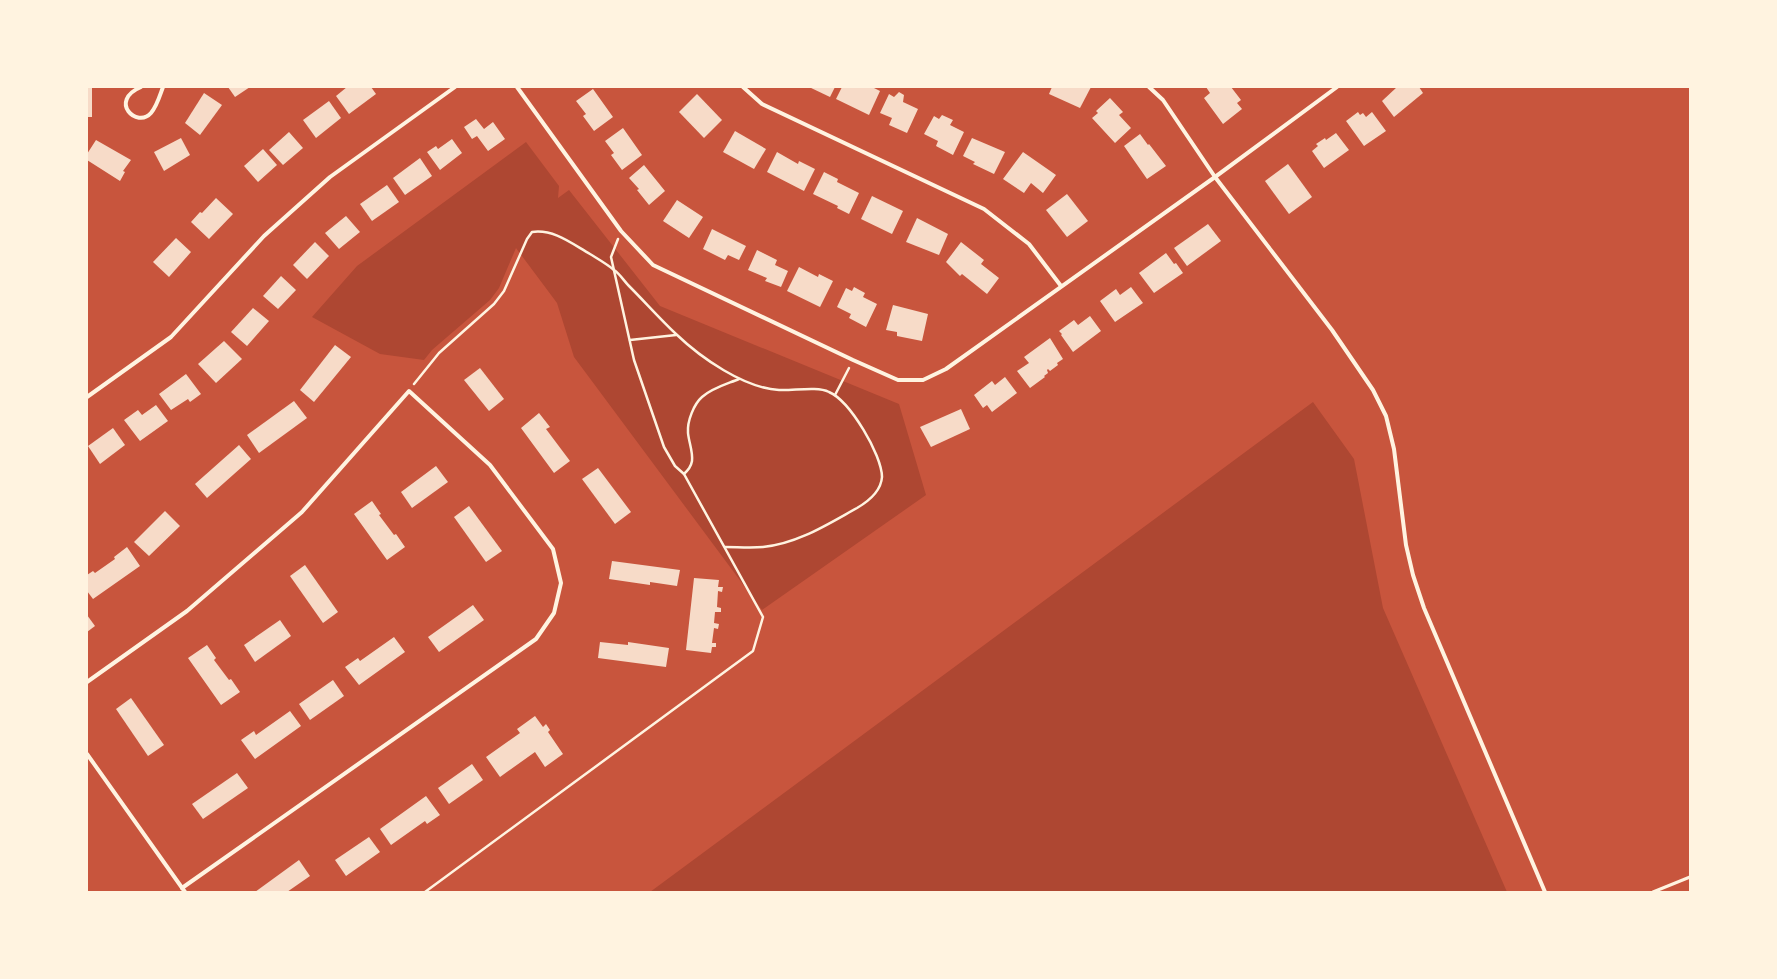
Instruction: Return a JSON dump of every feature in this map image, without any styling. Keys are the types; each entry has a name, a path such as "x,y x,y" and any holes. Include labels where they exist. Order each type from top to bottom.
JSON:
{"street":[{"path":"141,87 132,91 128,95 126,101 128,112 133,116 140,118 146,117 151,112 163,87"},
{"path":"87,398 171,337 264,236 330,177 454,87"},
{"path":"517,87 621,231 653,265 898,380 923,380 946,369 1215,177 1337,87"},
{"path":"743,87 762,104 984,209 1029,244 1061,286"},
{"path":"1149,87 1164,100 1215,177 1332,330 1373,390 1386,416 1394,449 1406,546 1413,575 1424,608 1545,892"},
{"path":"87,682 187,611 302,512 409,391 490,465 553,549 561,583 554,612 536,639 182,888"},
{"path":"87,754 185,892"}],"lane":[{"path":"1653,892 1690,877"}],"path":[{"path":"409,391 439,353 494,304 504,291 526,239 532,232 542,231 560,236 614,270 676,335 701,354 739,379 761,387 777,390 829,391 841,400 870,440 880,465 882,477 879,488 873,496 861,506 794,540 763,547 724,547"},
{"path":"425,892 752,651 763,617 684,474 675,466 664,447 643,390 611,257 621,231"},
{"path":"630,340 676,335"},
{"path":"835,395 853,360"},
{"path":"684,474 690,467 692,461 688,431 691,416 697,403 706,394 739,379"}],"shaded area":[{"path":"526,142 559,186 558,198 569,190 660,306 899,404 926,495 762,610 574,357 557,303 516,248 499,288 490,300 432,350 424,360 380,354 312,317 357,266"},
{"path":"1313,402 1354,459 1383,608 1507,892 650,892"}],"building":[{"path":"87,87 92,87 92,117 87,117"},
{"path":"228,87 250,87 235,97"},
{"path":"347,87 371,87 376,94 349,114 336,96"},
{"path":"809,87 835,87 830,97"},
{"path":"842,87 872,87 880,91 869,115 836,99"},
{"path":"1052,87 1091,87 1080,108 1049,94"},
{"path":"1206,87 1231,87 1241,100 1237,103 1242,109 1223,124 1204,98 1210,93"},
{"path":"1397,87 1419,87 1423,93 1394,117 1382,101"},
{"path":"593,89 613,117 594,131 583,116 586,114 576,101"},
{"path":"899,92 904,95 903,102 918,109 907,133 889,125 892,118 880,113 889,94 894,97"},
{"path":"204,93 222,105 200,135 185,123"},
{"path":"697,94 722,120 704,138 679,112"},
{"path":"1110,98 1123,112 1119,115 1131,128 1115,143 1092,118 1098,113 1096,111"},
{"path":"329,101 341,118 316,138 303,120"},
{"path":"1358,112 1360,115 1363,113 1366,117 1372,112 1386,131 1364,146 1346,121"},
{"path":"942,115 953,120 950,125 964,132 953,155 936,146 938,141 924,134 934,116 939,119"},
{"path":"476,119 484,129 493,122 505,139 488,151 477,136 472,139 464,127"},
{"path":"623,128 642,155 622,170 611,155 614,153 605,141"},
{"path":"735,131 766,149 754,169 723,152"},
{"path":"289,132 303,148 283,165 269,150"},
{"path":"1336,133 1349,150 1324,168 1312,151 1318,146 1316,144 1325,138 1326,140"},
{"path":"1140,134 1166,166 1147,179 1124,146"},
{"path":"181,138 190,155 164,171 154,152"},
{"path":"972,138 1005,152 994,174 973,164 975,162 963,156"},
{"path":"452,139 462,153 440,170 427,152 436,146 438,149"},
{"path":"96,140 131,160 123,171 125,172 120,181 87,160 87,154"},
{"path":"263,149 277,165 258,182 244,166"},
{"path":"777,152 798,164 799,161 815,169 804,191 767,172"},
{"path":"1023,152 1056,175 1043,193 1031,183 1024,193 1003,179"},
{"path":"420,158 432,176 405,195 393,178"},
{"path":"1288,164 1312,197 1289,214 1265,181"},
{"path":"644,165 665,191 649,205 637,190 639,189 629,178"},
{"path":"824,172 838,179 837,182 859,193 849,214 837,208 838,206 813,194"},
{"path":"387,185 399,202 372,221 360,204"},
{"path":"1067,194 1088,221 1067,237 1046,210"},
{"path":"872,196 903,211 892,234 861,219"},
{"path":"216,198 233,214 209,239 191,222"},
{"path":"677,200 703,217 689,238 663,221"},
{"path":"346,216 360,232 339,249 325,233"},
{"path":"917,218 948,234 939,255 906,242"},
{"path":"1208,224 1221,241 1187,266 1174,248"},
{"path":"712,229 746,246 739,260 728,255 725,260 703,249"},
{"path":"176,238 191,252 169,277 153,262"},
{"path":"315,242 329,256 307,279 293,265"},
{"path":"961,242 984,260 981,264 999,278 987,294 962,274 960,276 946,262"},
{"path":"757,250 777,260 775,265 788,271 781,287 765,281 767,278 748,270"},
{"path":"1166,253 1183,273 1154,293 1139,273"},
{"path":"799,267 818,277 819,274 833,281 820,307 787,291"},
{"path":"281,276 296,290 278,309 263,296"},
{"path":"854,287 865,293 863,297 877,304 866,327 849,318 851,314 837,307 846,288 852,291"},
{"path":"1131,287 1143,303 1115,322 1100,301 1116,289 1120,295"},
{"path":"893,305 928,314 922,341 897,336 897,332 886,330"},
{"path":"253,308 269,321 247,346 231,332"},
{"path":"1090,316 1101,331 1073,352 1059,331 1074,320 1078,325"},
{"path":"1050,338 1063,359 1050,371 1048,369 1048,373 1044,376 1045,377 1030,388 1017,371 1029,363 1024,357"},
{"path":"224,341 242,359 216,383 198,364"},
{"path":"335,345 351,357 314,402 300,390"},
{"path":"480,368 504,399 489,411 464,380"},
{"path":"186,374 201,394 190,402 188,399 171,410 159,394"},
{"path":"1005,377 1017,393 992,412 987,405 983,408 974,395 992,381 995,385"},
{"path":"294,401 307,418 259,453 247,435"},
{"path":"156,405 168,421 140,441 124,420 138,410 142,415"},
{"path":"961,409 970,429 931,447 920,427"},
{"path":"539,413 550,427 546,429 570,461 554,473 521,428"},
{"path":"113,428 125,445 100,464 88,446"},
{"path":"239,445 251,459 207,498 195,484"},
{"path":"436,466 448,482 412,508 401,492"},
{"path":"598,468 631,512 615,524 582,479"},
{"path":"372,501 381,514 379,515 394,535 396,534 405,547 387,560 354,514"},
{"path":"469,506 502,551 486,562 454,517"},
{"path":"165,511 180,526 149,556 134,542"},
{"path":"127,547 140,566 93,599 87,591 87,575 93,571 95,573 115,559 114,557"},
{"path":"612,561 680,570 677,586 650,582 650,585 609,579"},
{"path":"305,565 338,612 323,623 290,576"},
{"path":"694,578 719,580 718,587 723,587 722,592 718,591 717,607 721,608 721,612 715,612 714,623 719,624 718,629 714,628 712,643 716,643 716,647 712,647 711,653 686,650"},
{"path":"473,605 484,620 439,652 428,637"},
{"path":"87,615 95,626 87,632"},
{"path":"280,620 291,636 255,662 244,645"},
{"path":"394,637 405,652 359,685 345,667 358,658 360,661"},
{"path":"600,642 628,645 628,642 669,648 666,667 598,658"},
{"path":"207,645 216,658 214,660 229,680 231,679 240,692 221,705 188,658"},
{"path":"333,680 344,696 310,720 299,704"},
{"path":"131,698 164,745 148,756 116,709"},
{"path":"290,711 301,726 255,759 241,740 254,731 256,735"},
{"path":"535,716 543,727 546,724 550,730 548,732 563,754 545,767 535,752 500,777 486,757 520,733 517,729"},
{"path":"472,764 483,780 449,804 438,788"},
{"path":"237,773 248,788 203,819 192,804"},
{"path":"426,796 440,815 427,824 425,821 391,845 380,829"},
{"path":"369,837 380,852 346,876 335,860"},
{"path":"299,860 310,876 287,892 255,892"}]}
